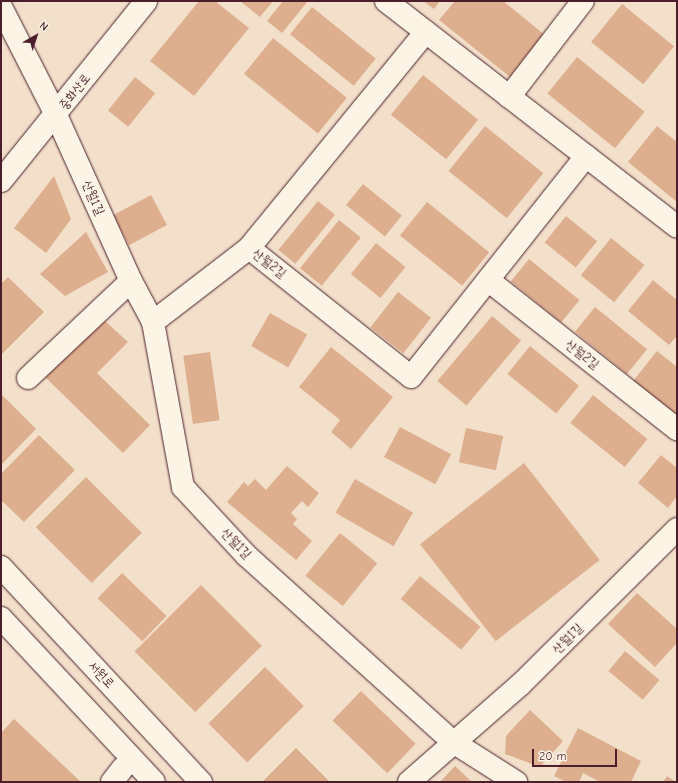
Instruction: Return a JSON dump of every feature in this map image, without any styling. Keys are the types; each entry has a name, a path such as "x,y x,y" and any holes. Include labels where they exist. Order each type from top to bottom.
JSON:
{"street":[{"name":"중화산로","path":"1,181 56,115 146,1"},
{"path":"386,1 677,228"},
{"path":"510,97 583,1"},
{"name":"산월1길","path":"1,7 56,115 131,281 153,322 182,487 246,555 453,742 516,782"},
{"name":"산월2길","path":"426,32 249,248 411,377 586,156"},
{"path":"153,322 249,248"},
{"name":"산월2길","path":"488,280 677,429"},
{"path":"28,378 131,281"},
{"name":"산월1길","path":"409,782 521,684 677,529"},
{"name":"서원로","path":"1,568 201,782"},
{"path":"1,618 154,782"}],"building":[{"path":"199,1 215,1 249,28 194,96 150,61"},
{"path":"240,1 273,1 260,17"},
{"path":"283,1 308,1 282,33 267,21"},
{"path":"423,1 440,1 434,9"},
{"path":"455,1 503,1 545,35 510,77 439,20"},
{"path":"622,4 674,46 643,84 591,42"},
{"path":"312,7 376,59 354,86 290,34"},
{"path":"273,38 347,98 318,134 244,74"},
{"path":"577,57 645,112 615,148 547,94"},
{"path":"423,75 478,120 446,159 391,115"},
{"path":"135,77 155,93 128,127 108,110"},
{"path":"485,126 543,173 507,218 448,171"},
{"path":"657,126 677,142 677,202 628,162"},
{"path":"54,176 71,219 46,253 14,228"},
{"path":"363,184 402,215 385,236 346,205"},
{"path":"151,195 167,225 129,245 113,215"},
{"path":"318,201 335,215 295,264 278,250"},
{"path":"427,202 489,252 462,286 400,235"},
{"path":"566,216 597,241 576,268 545,242"},
{"path":"339,220 361,238 322,286 300,268"},
{"path":"86,232 108,272 65,296 40,274"},
{"path":"611,238 644,265 614,302 581,275"},
{"path":"376,243 406,267 380,298 351,274"},
{"path":"529,259 580,300 561,322 511,282"},
{"path":"8,277 44,312 1,355 1,284"},
{"path":"653,280 677,300 677,336 669,345 628,311"},
{"path":"398,292 431,318 403,353 370,327"},
{"path":"595,307 647,349 627,374 575,332"},
{"path":"270,313 307,334 288,367 251,346"},
{"path":"492,316 521,340 466,406 437,381"},
{"path":"103,319 128,342 97,373 150,425 123,453 45,377"},
{"path":"530,346 579,386 556,414 507,374"},
{"path":"331,347 393,397 351,449 331,432 340,420 299,387"},
{"path":"657,351 677,367 677,416 633,381"},
{"path":"210,352 220,420 193,424 183,356"},
{"path":"1,394 36,429 1,465"},
{"path":"593,395 647,439 625,467 570,423"},
{"path":"400,427 451,454 435,484 384,457"},
{"path":"466,428 503,436 496,470 459,462"},
{"path":"39,435 75,470 24,522 1,500 1,474"},
{"path":"661,455 677,468 677,496 668,508 638,483"},
{"path":"524,463 600,560 496,641 420,544"},
{"path":"287,466 319,493 308,507 302,501 291,513 297,519 293,524 312,541 296,560 227,502 244,482 248,486 255,479 266,490"},
{"path":"86,477 142,533 92,583 36,527"},
{"path":"355,479 413,512 394,546 336,513"},
{"path":"340,533 377,563 343,606 305,576"},
{"path":"122,573 167,616 142,641 98,598"},
{"path":"420,576 481,627 461,650 401,599"},
{"path":"201,585 262,646 195,712 135,651"},
{"path":"637,593 677,629 677,643 655,667 608,624"},
{"path":"625,651 659,680 643,700 608,671"},
{"path":"265,667 304,706 247,762 208,724"},
{"path":"361,691 416,744 387,773 333,720"},
{"path":"530,710 563,741 540,767 505,754 506,736"},
{"path":"14,719 81,782 1,782 1,733"},
{"path":"578,728 641,761 631,782 600,782 583,773 579,782 566,782 554,776"},
{"path":"296,748 330,782 262,782"},
{"path":"455,766 472,782 440,782"},
{"path":"667,776 676,782 663,782"}]}
